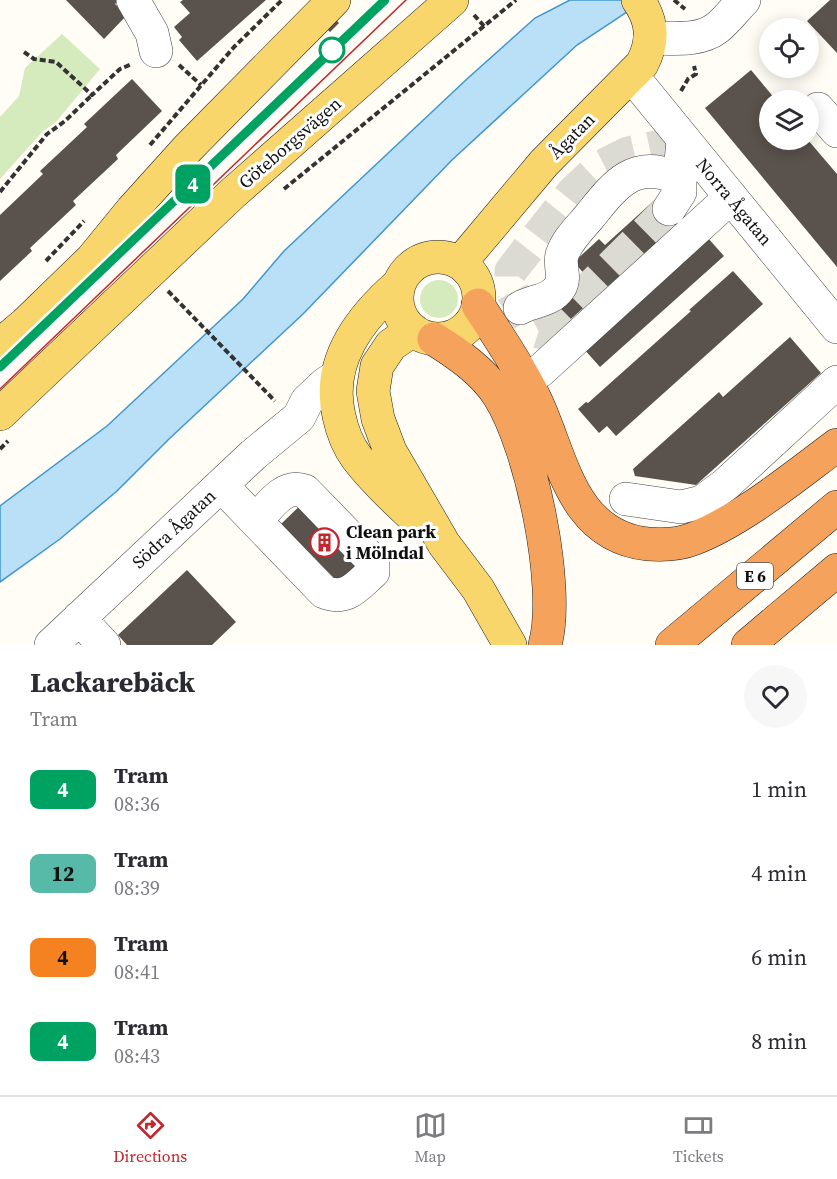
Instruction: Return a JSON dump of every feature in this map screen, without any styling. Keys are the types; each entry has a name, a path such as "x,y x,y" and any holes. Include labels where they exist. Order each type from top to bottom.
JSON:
{"highway":[{"path":"478,305 534,398 566,481 597,522 615,535 638,543 665,545 691,540 727,522 837,445"},
{"path":"424,334 458,354 493,387 511,418 523,451 544,540 549,587 548,633 545,645"},
{"name":"E 6","path":"672,645 837,507"},
{"name":"E 6","path":"748,645 837,570"}],"main road":[{"path":"0,345 92,259 188,148 334,0"},
{"name":"Göteborgsvägen","path":"8,424 233,193 452,0"},
{"name":"Ågatan","path":"460,263 544,164 642,64 647,54 645,17"},
{"path":"444,256 460,263 476,281 479,293 478,305 471,322 463,331 446,338 424,334 404,323 398,311 396,298 403,274 426,257 444,256"},
{"path":"398,285 375,305 355,332 342,356 336,377 336,404 343,431 356,456 414,506 444,544 478,590 510,645"},
{"path":"414,506 378,419 373,391 377,366 391,345 424,334"}],"street":[{"path":"133,0 152,33 156,51"},
{"path":"645,17 692,38 705,35 718,27 744,0"},
{"name":"Norra Ågatan","path":"632,76 682,156 730,197 834,318"},
{"path":"669,209 680,192 682,156"},
{"path":"520,308 527,303 545,300 561,286 561,257 569,241 618,183 634,174 648,171 660,171 672,176 682,156"},
{"path":"540,371 730,197"},
{"name":"Södra Ågatan","path":"54,644 221,485 299,417 307,401 336,377"},
{"path":"626,499 681,507 702,502 726,484 837,382"},
{"path":"299,417 343,431"},
{"path":"221,485 256,521"},
{"path":"79,618 104,645"}],"path":[{"path":"145,150 234,47 282,0"},
{"path":"280,192 516,0"},
{"path":"0,192 47,134 65,121 120,69 133,63 146,62 156,51 184,69 201,85"},
{"path":"24,52 34,58 56,62 92,95"},
{"path":"40,267 87,217"},
{"path":"176,283 167,290 250,376"},
{"path":"0,449 8,424"}],"green space":[{"path":"62,34 100,69 56,122 43,131 0,179 0,117 19,96 25,68"},
{"path":"439,280 446,281 452,286 457,292 457,306 452,312 446,317 439,318 432,317 426,312 421,306 420,299 421,292 426,286 432,281"}],"water":[{"path":"570,0 645,0 577,45 452,160 303,314 169,439 117,491 60,539 0,582 0,506 107,426 243,299 284,251 468,78 535,18"}],"building":[{"path":"66,0 116,0 115,4 127,15 104,39"},
{"path":"183,0 266,0 197,61 179,40 182,37 174,27 190,13 180,2"},
{"path":"830,0 837,0 837,53 819,34 819,18 810,18"},
{"path":"335,19 339,23 330,32 326,28"},
{"path":"751,70 768,90 759,90 759,150 817,150 837,174 837,267 705,108"},
{"path":"132,79 162,111 116,155 118,159 73,201 76,205 30,248 32,251 0,281 0,215 43,174 40,171 87,127 84,124"},
{"path":"658,197 681,222 564,325 549,309 586,276 574,262 599,239 605,245"},
{"path":"707,237 724,256 600,367 583,348"},
{"path":"733,271 763,304 616,436 607,426 599,433 578,409 586,402 588,403"},
{"path":"790,337 821,373 696,485 635,476 633,469 719,392 723,397"},
{"name":"Clean park i Mölndal","path":"309,497 370,559 342,586 281,524"},
{"path":"187,570 236,622 212,645 127,645 118,635"}],"tunnel":[{"path":"669,209 552,325 539,332 533,330 511,289 511,271 538,236 573,192 600,167 628,153 683,141"}],"tram line":[{"path":"0,367 385,0"},
{"name":"4","path":"0,367 385,0"},
{"path":"0,389 406,0"}],"place":[{"name":"Clean park i Mölndal","path":"325,542"}]}
